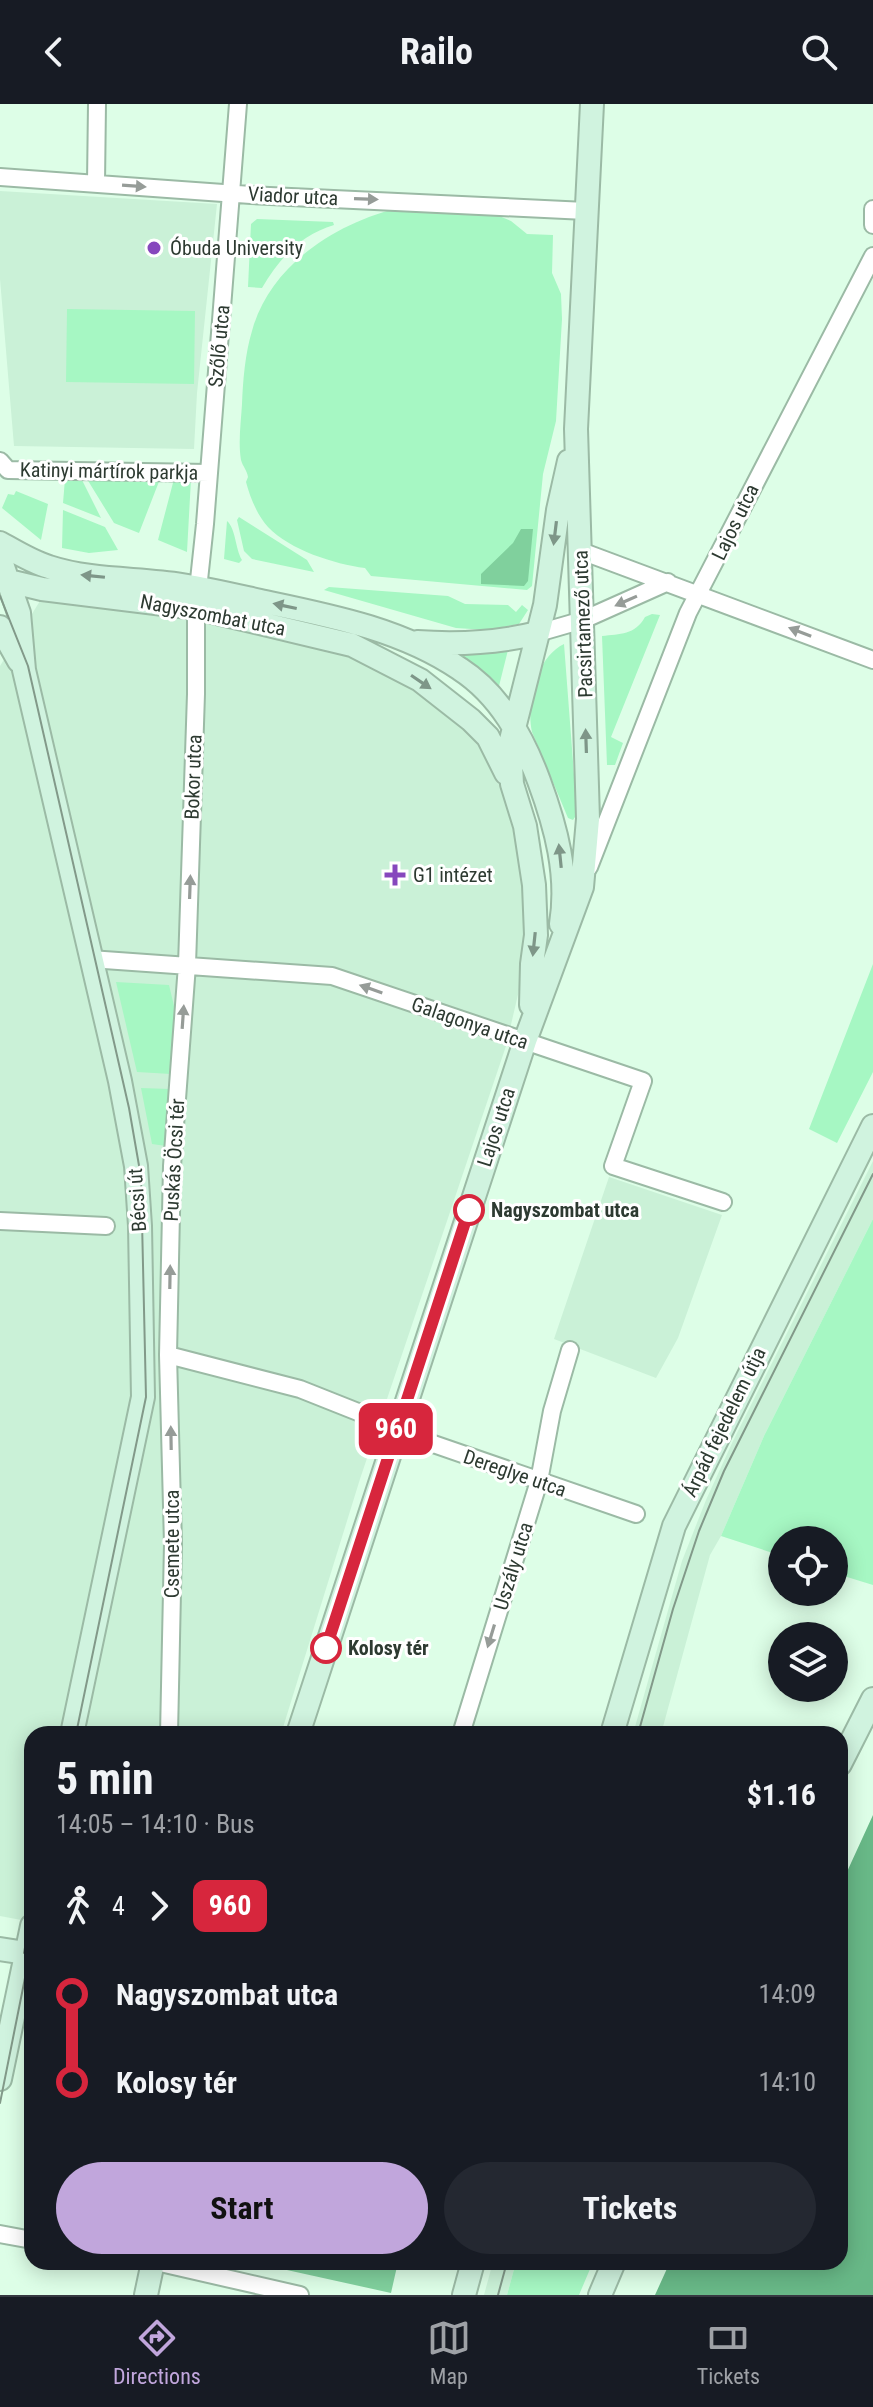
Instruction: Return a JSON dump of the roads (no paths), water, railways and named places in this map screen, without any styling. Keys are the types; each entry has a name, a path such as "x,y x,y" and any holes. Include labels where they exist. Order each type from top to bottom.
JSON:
{"main road":[{"name":"Pacsirtamező utca","path":"588,819 576,429 592,104"},
{"name":"Pacsirtamező utca","path":"512,784 509,754 514,724 547,594 558,510 576,429"},
{"name":"Nagyszombat utca","path":"0,543 22,556 61,571 197,598 314,613 411,642 462,670 514,724 551,812 560,851 563,911 554,961"},
{"name":"Bécsi út","path":"0,558 5,581 19,613 24,670 120,1081 136,1166 143,1397 74,1726"},
{"name":"Nagyszombat utca","path":"5,581 42,589 197,598 352,645 420,680 488,737 512,784"},
{"path":"19,613 24,598 42,589"},
{"name":"Bécsi út","path":"0,627 24,670"},
{"name":"Nagyszombat utca","path":"411,642 476,644 538,633"},
{"name":"Lajos utca","path":"512,784 525,826 534,885 536,935 528,1031"},
{"name":"Lajos utca","path":"301,1726 528,1031 582,887 588,819"},
{"name":"Árpád fejedelem útja","path":"614,1726 674,1526 873,1126"},
{"path":"848,1748 873,1699"},
{"path":"0,1949 24,1953"},
{"path":"1,2066 24,1974"},
{"path":"146,2295 153,2270"},
{"path":"464,2295 471,2270"},
{"path":"600,2295 611,2270"}],"street":[{"path":"96,183 97,104"},
{"name":"Szőlő utca","path":"197,598 238,104"},
{"name":"Viador utca","path":"0,177 232,193 586,211"},
{"path":"873,209 873,225"},
{"name":"Lajos utca","path":"582,887 649,710 698,593 873,256"},
{"name":"Katinyi mártírok parkja","path":"4,465 209,473"},
{"path":"581,551 873,660"},
{"name":"Nagyszombat utca","path":"538,633 583,620 668,582"},
{"name":"Bokor utca","path":"187,965 197,598"},
{"name":"Nagyszombat utca","path":"530,662 553,639 583,620"},
{"name":"Galagonya utca","path":"90,959 332,976 528,1031 643,1081 613,1166 723,1202"},
{"name":"Puskás Öcsi tér","path":"168,1355 172,1166 187,965"},
{"path":"0,1221 106,1226"},
{"name":"Uszály utca","path":"463,1726 539,1481 552,1411 570,1350"},
{"name":"Dereglye utca","path":"168,1355 300,1389 419,1439 636,1514"},
{"name":"Csemete utca","path":"168,1355 173,1544 169,1726"},
{"path":"0,2234 24,2238"},
{"path":"190,2270 300,2295"}],"tram line":[{"path":"0,596 28,666 129,1108 141,1177 146,1397 78,1726"},
{"path":"640,1726 673,1609 699,1531 724,1471 873,1174"},
{"path":"0,2103 24,1983"},
{"path":"498,2295 505,2270"}],"place":[{"name":"Óbuda University","path":"154,248"},
{"name":"G1 intézet","path":"395,875"},
{"name":"Nagyszombat utca","path":"469,1210"},
{"name":"Kolosy tér","path":"326,1648"}]}
